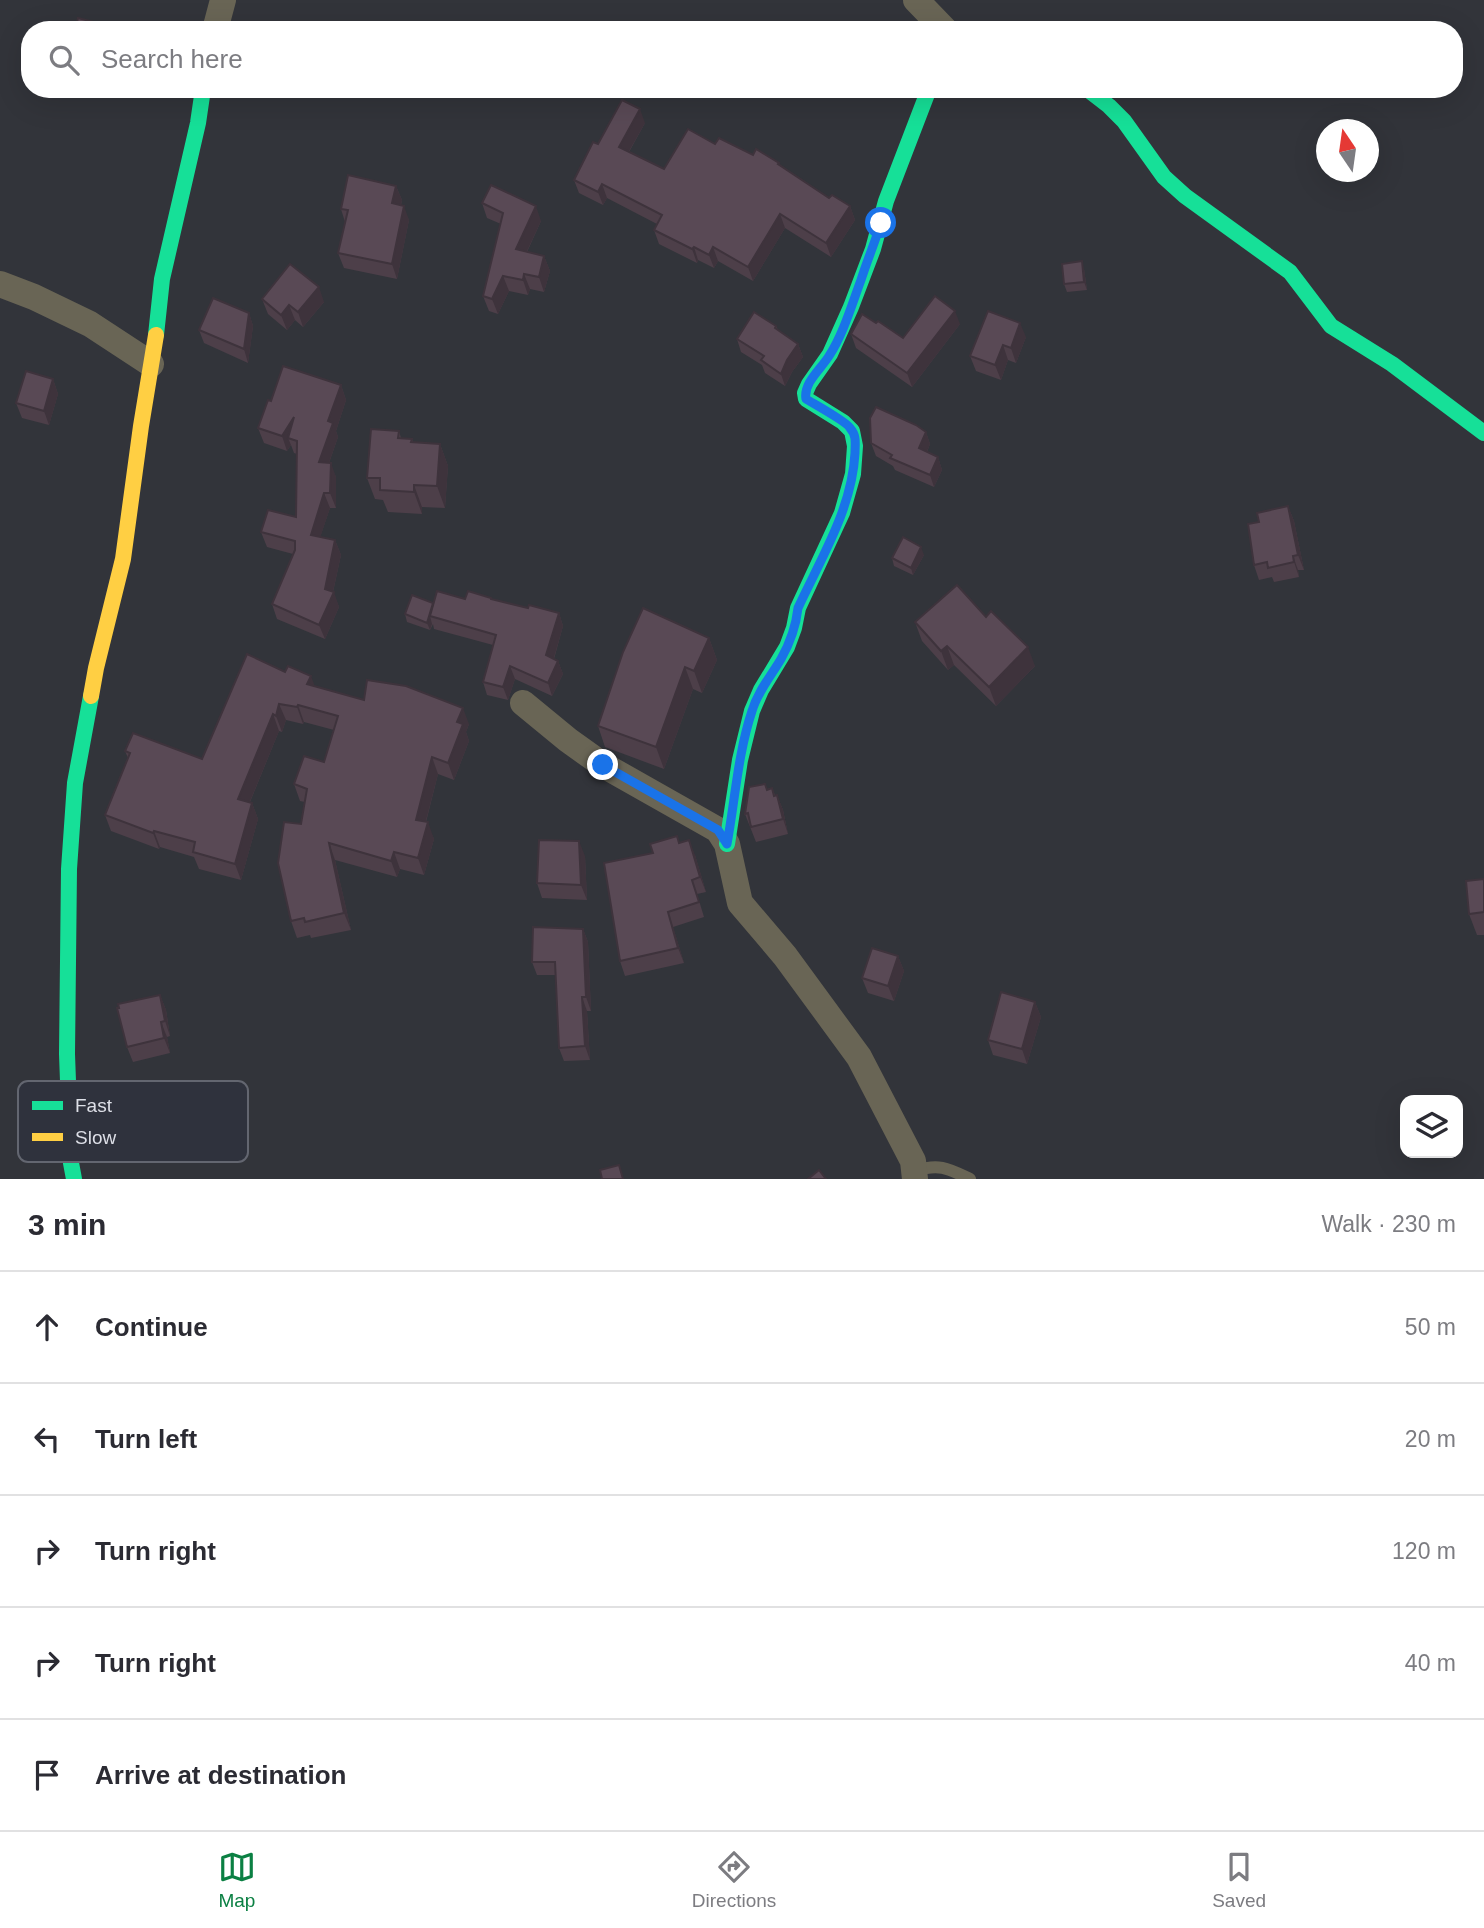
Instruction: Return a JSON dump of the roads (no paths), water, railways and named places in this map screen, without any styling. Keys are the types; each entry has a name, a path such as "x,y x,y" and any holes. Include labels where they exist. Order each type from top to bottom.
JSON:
{"street":[{"path":"217,21 223,0"},
{"path":"916,0 936,21"},
{"path":"68,1081 69,869 75,783 96,668 123,559 158,325 162,279 202,98"},
{"path":"727,844 751,712 758,694 790,641 798,608 839,521 852,483 856,437 849,425 806,399 805,393 808,384 830,355 851,307 873,249 886,201 926,98"},
{"path":"1099,98 1124,121 1164,177 1185,196 1290,272 1331,326 1392,364 1484,433"},
{"path":"0,284 90,324 151,363"},
{"path":"523,703 603,765 718,830 727,844 740,903 785,956 859,1057 913,1161 915,1175"}],"lane":[{"path":"915,1175 933,1167 946,1167 970,1179"}]}
